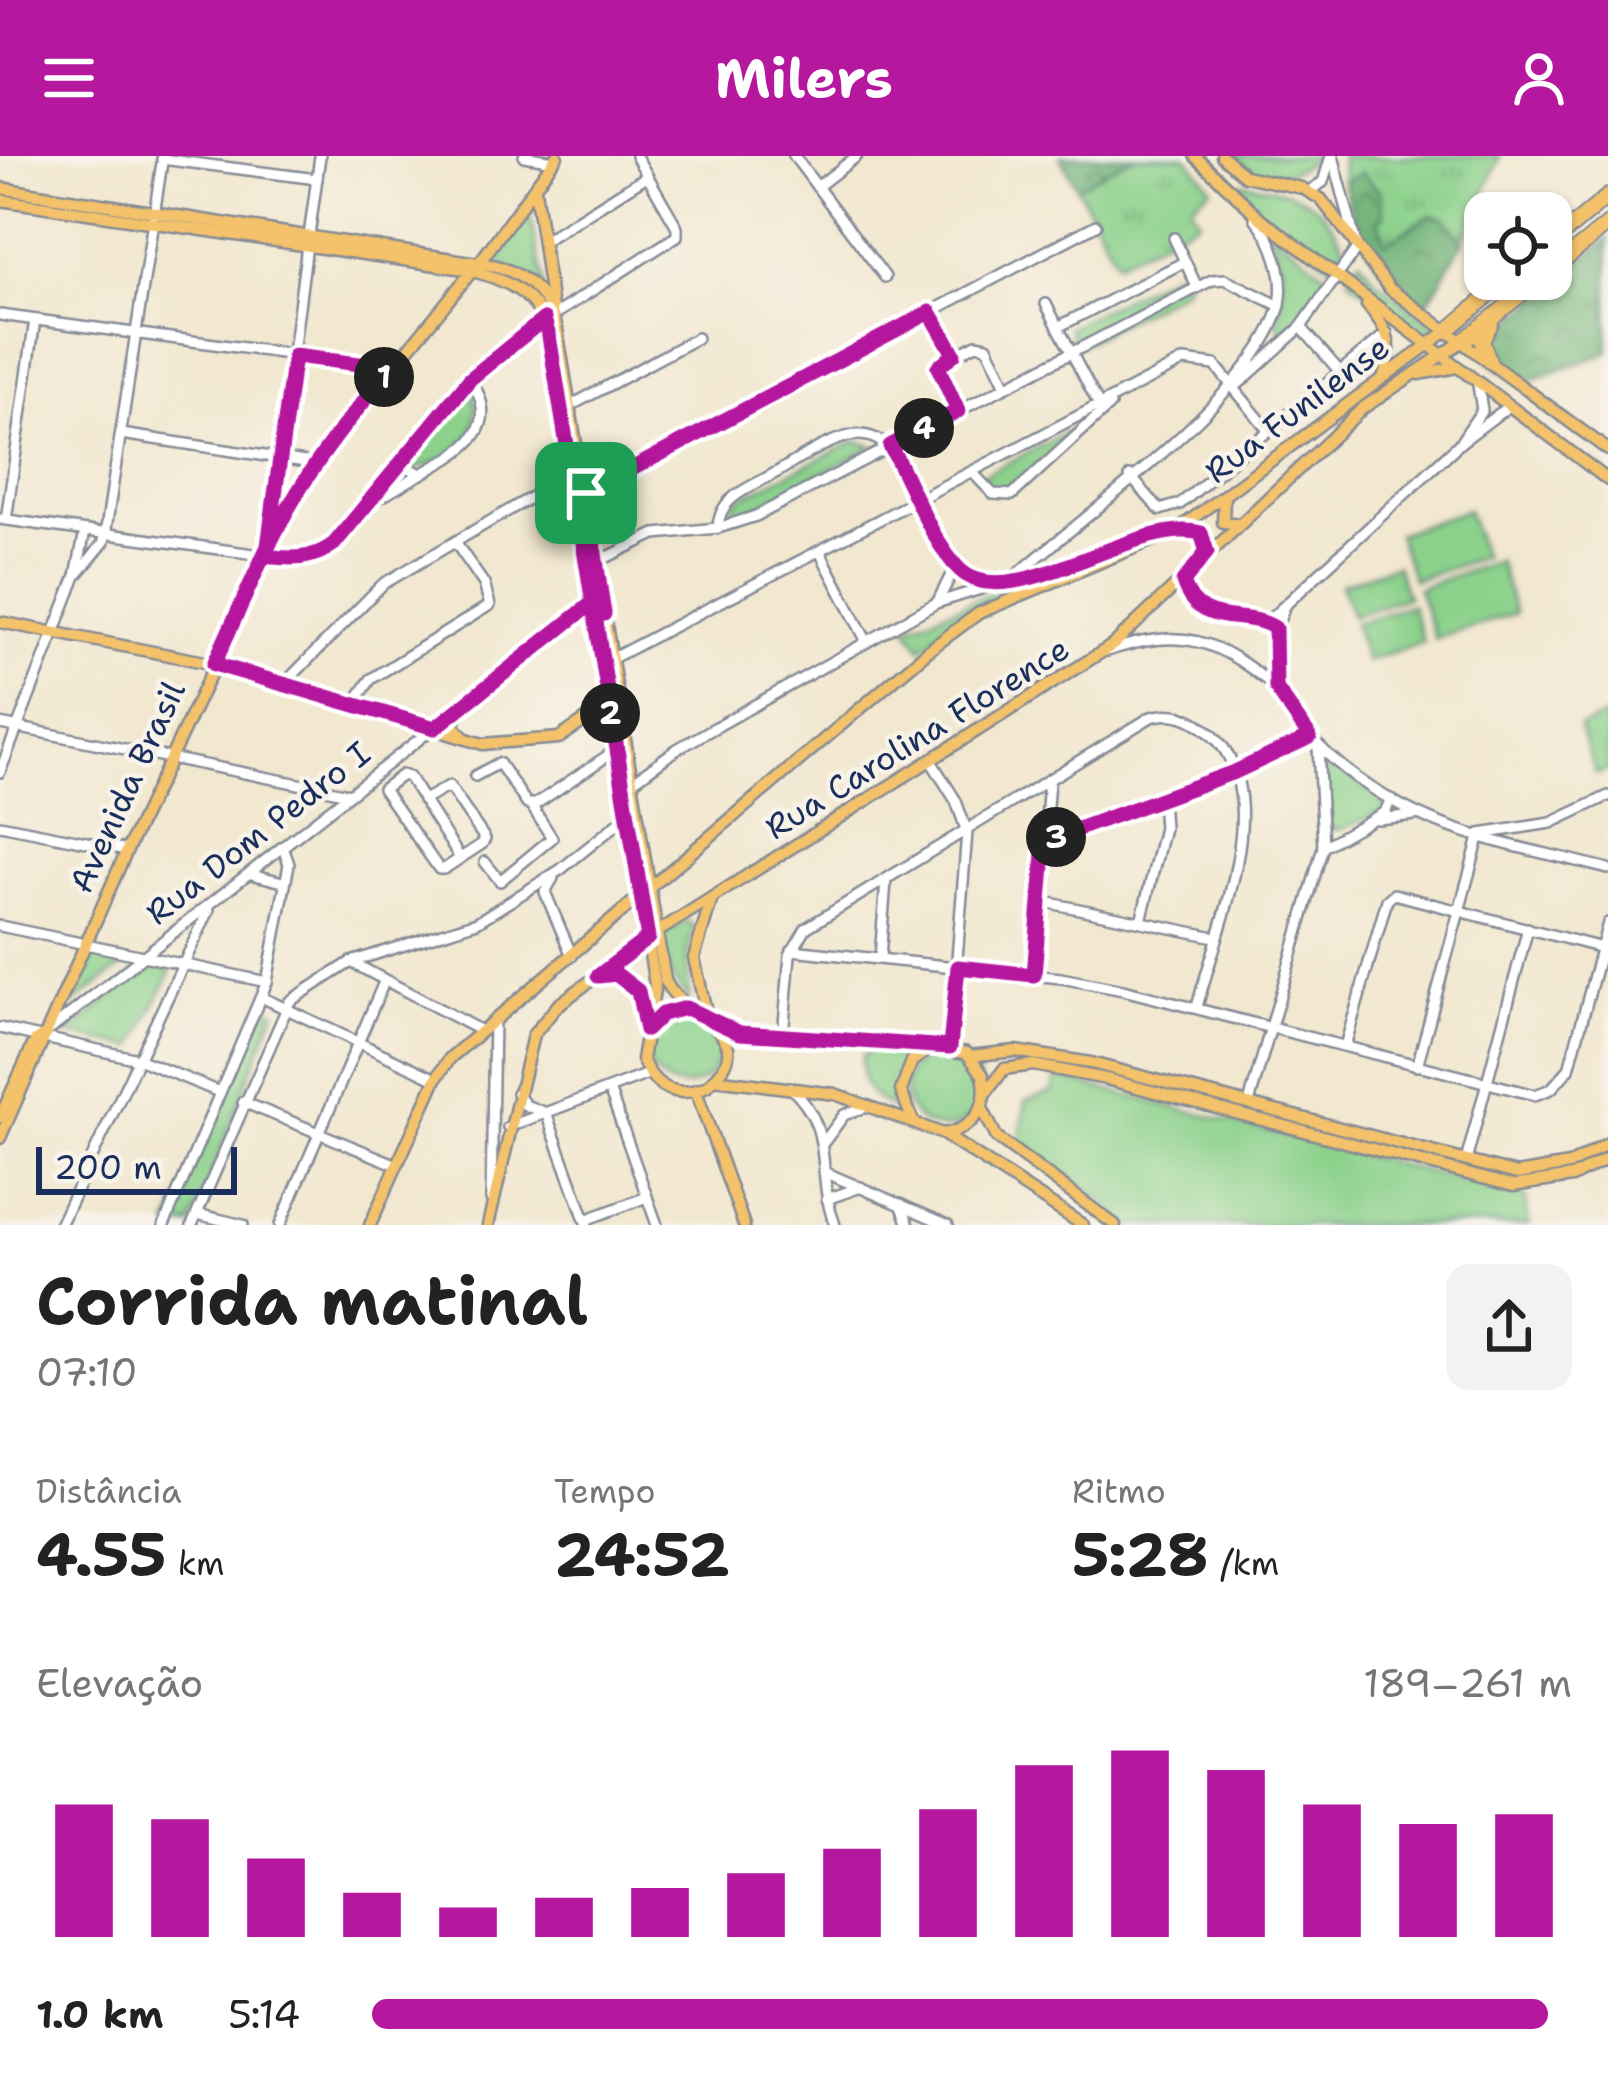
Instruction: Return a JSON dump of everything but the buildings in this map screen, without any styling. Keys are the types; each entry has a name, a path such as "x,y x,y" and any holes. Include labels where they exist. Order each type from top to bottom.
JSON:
{"highway":[{"path":"1572,226 1608,196"},
{"path":"1572,254 1608,224"},
{"path":"1448,330 1483,300"},
{"path":"1463,341 1513,300"},
{"path":"1489,361 1483,334 1508,304"}],"main road":[{"path":"1196,156 1240,202 1608,480"},
{"path":"1222,156 1244,176 1309,191 1330,209 1390,289 1608,450"},
{"name":"Avenida Brasil","path":"1,1114 85,945 266,551 312,464 476,267 555,158"},
{"path":"1240,202 1237,182 1262,180"},
{"path":"0,188 524,278 550,315 570,406 611,659 616,750 628,786 627,816 645,896"},
{"path":"535,189 591,604 614,702 652,936 656,986 641,1047 648,1074 670,1090 696,1091 715,1079 726,1051 719,1026"},
{"path":"0,200 154,217"},
{"path":"308,240 436,265 476,267 529,297 550,315"},
{"path":"436,265 452,275 447,302"},
{"path":"1344,281 1387,333 1388,367 1375,385"},
{"name":"Rua Funilense","path":"370,1225 436,1079 481,1031 979,613 1177,530 1448,330"},
{"name":"Rua Carolina Florence","path":"489,1220 508,1126 533,1035 544,1018 652,936 1102,652 1183,582 1363,408 1463,341"},
{"path":"1408,377 1457,368"},
{"path":"1530,421 1546,416 1543,401"},
{"path":"1225,496 1222,522 1241,524"},
{"path":"1177,530 1204,536 1204,561"},
{"path":"591,604 604,614"},
{"path":"0,622 214,664 502,746 547,742 576,729 614,702"},
{"path":"458,709 454,725 464,738"},
{"path":"410,720 420,740"},
{"path":"706,1016 694,958 712,897"},
{"path":"652,936 669,992 686,1008 719,1026 950,1047 969,1056 983,1075 986,1093"},
{"path":"598,976 616,974 638,991 648,1027"},
{"path":"648,1027 662,1014 686,1008"},
{"name":"Avenida Brasil","path":"0,1138 42,1036"},
{"path":"913,1121 903,1101 902,1080 912,1061 931,1048"},
{"path":"969,1056 1015,1051 1065,1058 1532,1174 1569,1165 1608,1143"},
{"path":"943,1133 962,1129 982,1108 986,1093 1004,1070 1033,1065 1169,1094 1513,1186 1572,1178 1608,1158"},
{"path":"715,1079 789,1086 913,1121 943,1133 1083,1225"},
{"path":"696,1091 744,1225"},
{"path":"982,1108 997,1138 1114,1225"}],"street":[{"path":"266,551 320,156"},
{"path":"524,156 555,158"},
{"path":"35,320 3,519 316,555 334,544 470,379 550,315 678,233 636,156"},
{"path":"794,156 885,277"},
{"path":"817,187 857,156"},
{"path":"1309,191 1323,182 1332,156"},
{"path":"1012,578 1290,339 1344,281 1357,248 1332,156"},
{"path":"76,576 100,549 106,533 162,158 317,179"},
{"path":"545,240 647,176"},
{"path":"1230,388 1280,306 1278,266 1269,239 1240,202"},
{"path":"586,493 1096,225"},
{"path":"1174,238 1197,287"},
{"path":"1058,328 1184,262"},
{"path":"1259,296 1274,290 1278,266"},
{"path":"597,562 655,534 718,528 756,517 1197,287 1225,280 1280,306"},
{"path":"1046,304 1101,409"},
{"path":"930,312 954,354"},
{"path":"0,315 392,368"},
{"path":"1273,324 1280,338 1290,339"},
{"path":"1301,327 1341,374"},
{"path":"1130,476 1156,508 1171,508 1387,333"},
{"path":"570,406 697,338"},
{"path":"958,411 938,367 954,354 976,344 986,346 1006,386"},
{"path":"974,474 993,494 1012,495 1118,396 1195,358 1215,365 1269,431"},
{"path":"362,509 477,438 484,417 470,379"},
{"path":"1460,443 1484,405 1474,380"},
{"path":"1263,621 1283,611 1460,443 1509,406"},
{"path":"611,659 1101,409"},
{"path":"1075,419 1084,431"},
{"path":"121,434 312,464"},
{"path":"718,528 719,513 733,497 840,439 864,434 890,446 963,592"},
{"path":"398,462 421,474"},
{"path":"285,683 367,597 571,474"},
{"path":"628,786 677,749 936,604 989,583 1177,530"},
{"path":"0,772 76,576 85,531"},
{"path":"355,702 371,679 490,605 484,584 455,542"},
{"path":"820,552 867,643"},
{"path":"952,564 989,583"},
{"path":"936,604 952,564"},
{"path":"1183,582 1189,597 1214,615 1263,621 1275,628"},
{"name":"Rua Dom Pedro I","path":"42,1036 591,604"},
{"path":"1276,688 1272,653 1283,611"},
{"path":"1102,652 1152,639 1194,638 1245,662 1276,688 1314,741 1391,799 1418,814 1608,869"},
{"path":"1245,662 1260,662 1272,653"},
{"path":"783,1035 792,950 806,928 1151,716 1167,712 1204,728 1237,771 1244,825 1197,1007"},
{"path":"0,724 349,794"},
{"path":"1045,841 1314,741"},
{"path":"1249,1103 1323,847 1314,741"},
{"path":"534,805 616,750"},
{"path":"932,761 956,801 967,832 950,1047"},
{"path":"475,776 499,763 534,805 552,838 500,881 485,862"},
{"path":"385,767 395,780"},
{"path":"424,800 449,786 485,838 460,858 444,869 436,867 383,793 395,780 409,777 460,858"},
{"path":"1034,975 1049,781"},
{"path":"1480,834 1554,822 1608,796"},
{"path":"1141,921 1164,828 1162,798"},
{"path":"1323,847 1388,809 1391,799"},
{"path":"1372,819 1418,814"},
{"path":"243,1225 195,1219 283,1010 315,981 351,962 477,922 560,869 627,816"},
{"path":"0,825 127,850"},
{"path":"1417,1066 1480,834"},
{"path":"164,1225 267,982 289,860 283,847"},
{"path":"560,869 545,892 572,956"},
{"path":"250,874 284,882"},
{"path":"880,958 886,881"},
{"path":"1345,1046 1390,896 1399,892 1602,948"},
{"path":"1040,901 1215,937"},
{"path":"60,1225 211,906"},
{"path":"792,950 1034,975 1197,1007 1535,1095 1565,1076 1608,923"},
{"path":"0,926 267,982"},
{"path":"806,928 814,952"},
{"path":"1461,1160 1528,928"},
{"name":"Rua Dom Pedro I","path":"127,969 128,952"},
{"path":"351,962 481,1031"},
{"path":"315,981 347,972 370,974"},
{"path":"280,1225 383,982"},
{"path":"261,998 436,1079"},
{"path":"489,1220 494,1020"},
{"path":"0,1028 138,1059 219,1092"},
{"path":"508,1126 648,1074"},
{"path":"789,1086 814,1114 824,1142 827,1199 835,1225"},
{"path":"609,1089 657,1225"},
{"path":"517,1093 525,1105 545,1113 586,1222 647,1197"},
{"path":"243,1102 397,1165"},
{"path":"824,1142 844,1115 868,1106"},
{"path":"824,1172 949,1225"},
{"path":"827,1199 861,1187"},
{"path":"901,1204 912,1225"},
{"path":"912,1225 919,1212"}],"green space":[{"path":"1060,156 1133,156 1077,187"},
{"path":"1133,156 1186,156 1212,187 1191,205 1199,220 1117,262 1077,187"},
{"path":"1234,156 1316,156 1296,169 1275,174 1254,170"},
{"path":"1341,156 1500,156 1485,192 1464,192 1463,242 1445,218 1417,223 1386,243 1378,222 1343,182"},
{"path":"1361,173 1380,191 1384,214 1378,222 1386,242 1431,215 1445,218 1463,242 1424,308 1380,267 1362,238 1343,182"},
{"path":"1242,183 1293,194 1319,209 1346,253 1342,265 1333,267 1241,198 1236,189"},
{"path":"529,211 544,284 541,289 491,259"},
{"path":"1268,227 1329,276 1307,312 1283,334 1278,326 1283,269"},
{"path":"1608,238 1608,353 1521,384 1489,361 1492,337 1535,300 1572,300 1572,269"},
{"path":"1360,260 1378,282 1436,328 1435,334 1426,338 1350,280 1348,273"},
{"path":"1178,270 1188,279 1182,290 1081,345 1073,343 1069,327"},
{"path":"472,388 475,418 465,441 444,458 415,470 405,462"},
{"path":"1076,428 1012,490 993,491 981,476"},
{"path":"856,441 874,446 740,516 727,517 737,499"},
{"path":"1467,510 1483,557 1413,580 1397,534"},
{"path":"1498,561 1515,613 1435,639 1418,588"},
{"path":"1396,565 1407,597 1352,616 1341,584"},
{"path":"1011,585 1026,587 965,612 922,648 907,627"},
{"path":"1411,605 1423,642 1366,661 1354,624"},
{"path":"1608,716 1608,770 1596,774 1579,727"},
{"path":"1330,765 1386,802 1383,811 1340,830 1330,828 1323,775"},
{"path":"687,921 694,926 687,957 689,1000 672,979 662,936"},
{"path":"88,954 122,959 124,965 67,1008 64,1005"},
{"path":"155,964 171,972 134,1047 69,1035 141,967"},
{"path":"262,1004 275,1011 191,1225 169,1225"},
{"path":"683,1014 709,1024 719,1050 709,1076 683,1086 657,1076 647,1050 657,1024"},
{"path":"877,1043 917,1049 897,1079 903,1113 876,1098 866,1086 862,1056"},
{"path":"943,1052 970,1063 981,1090 970,1117 943,1128 916,1117 905,1090 916,1063"},
{"path":"1056,1077 1511,1193 1526,1198 1529,1225 1126,1225 1101,1199 1019,1142 1026,1101 1053,1092"}],"route":[{"path":"586,493 604,614 591,604 435,728 214,664 268,546 294,356 392,368 326,445 292,498 264,556 291,559 316,555 334,544 470,379 544,319 549,336 591,604 648,938 598,976 616,974 638,991 645,1004 646,1030 662,1014 686,1008 740,1033 950,1047 958,967 1034,975 1045,841 1237,771 1310,737 1276,688 1275,628 1263,621 1214,615 1185,590 1183,582 1207,552 1201,533 1177,530 1038,575 989,583 957,567 890,446 958,411 938,367 954,354 930,312 586,493"}]}
